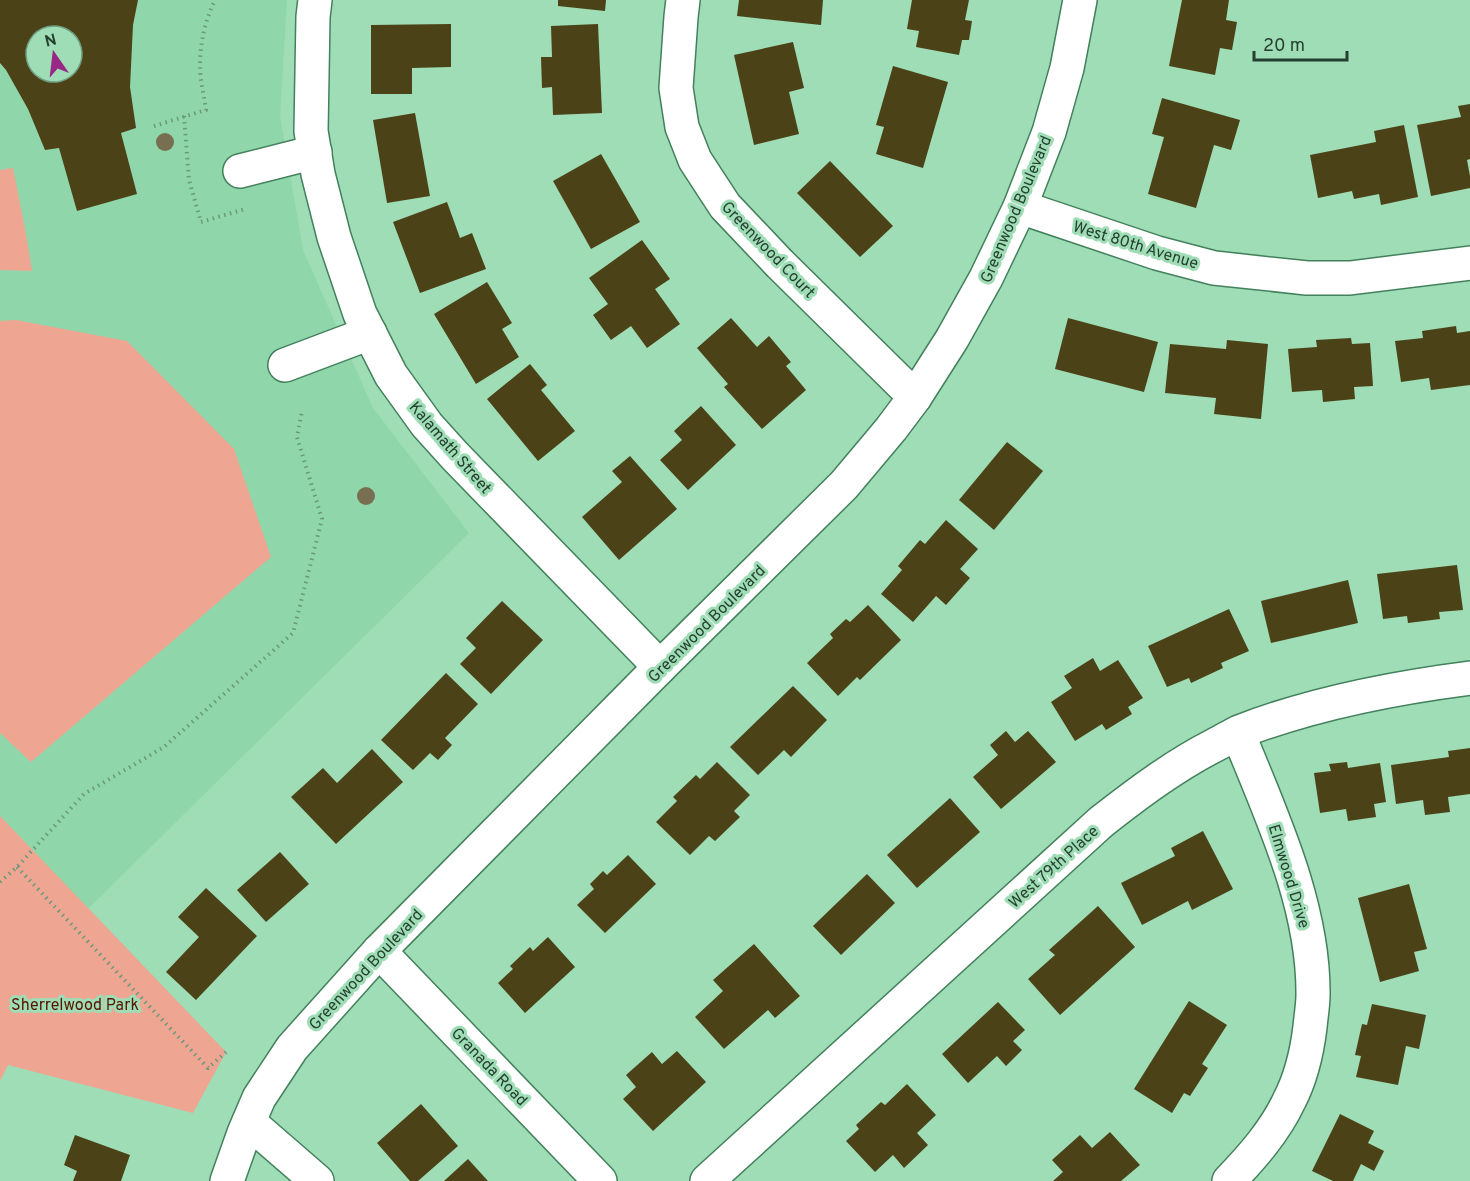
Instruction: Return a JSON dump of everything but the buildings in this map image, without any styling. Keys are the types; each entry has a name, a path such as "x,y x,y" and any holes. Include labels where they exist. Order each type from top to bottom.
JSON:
{"street":[{"name":"Kalamath Street","path":"315,0 311,131 318,174 334,237 360,314 391,375 427,425 660,667"},
{"name":"Greenwood Court","path":"683,0 676,88 682,127 695,160 725,206 780,264 915,396"},
{"name":"Greenwood Boulevard","path":"227,1181 258,1098 292,1048 379,951 844,485 891,429 915,396 952,339 986,278 1020,207 1049,132 1067,68 1080,0"},
{"path":"240,171 315,152"},
{"name":"West 80th Avenue","path":"1020,207 1157,253 1214,268 1307,278 1350,278 1470,263"},
{"path":"285,364 370,333"},
{"name":"West 79th Place","path":"707,1181 1101,822 1188,759 1238,733 1313,707 1376,693 1470,678"},
{"name":"Elmwood Drive","path":"1229,1181 1263,1144 1288,1103 1307,1049 1313,995 1310,942 1294,880 1268,806 1238,733"},
{"name":"Granada Road","path":"379,951 600,1181"},
{"path":"249,1122 317,1181"}],"path":[{"path":"154,126 206,110 200,66 203,30 215,0"},
{"path":"184,116 189,180 201,222 245,209"},
{"path":"0,882 17,867 84,794 165,747 293,633 322,519 297,437 302,411"},
{"path":"17,867 208,1068 226,1052"}],"shaded area":[{"path":"0,0 287,0 280,116 303,250 373,408 469,533 88,909 0,816"}],"green space":[{"path":"13,168 32,271 0,270 0,170"},
{"path":"16,320 127,341 234,449 271,557 31,762 0,733 0,321"},
{"name":"Sherrelwood Park","path":"0,816 226,1052 193,1113 8,1065 0,1081"}]}
